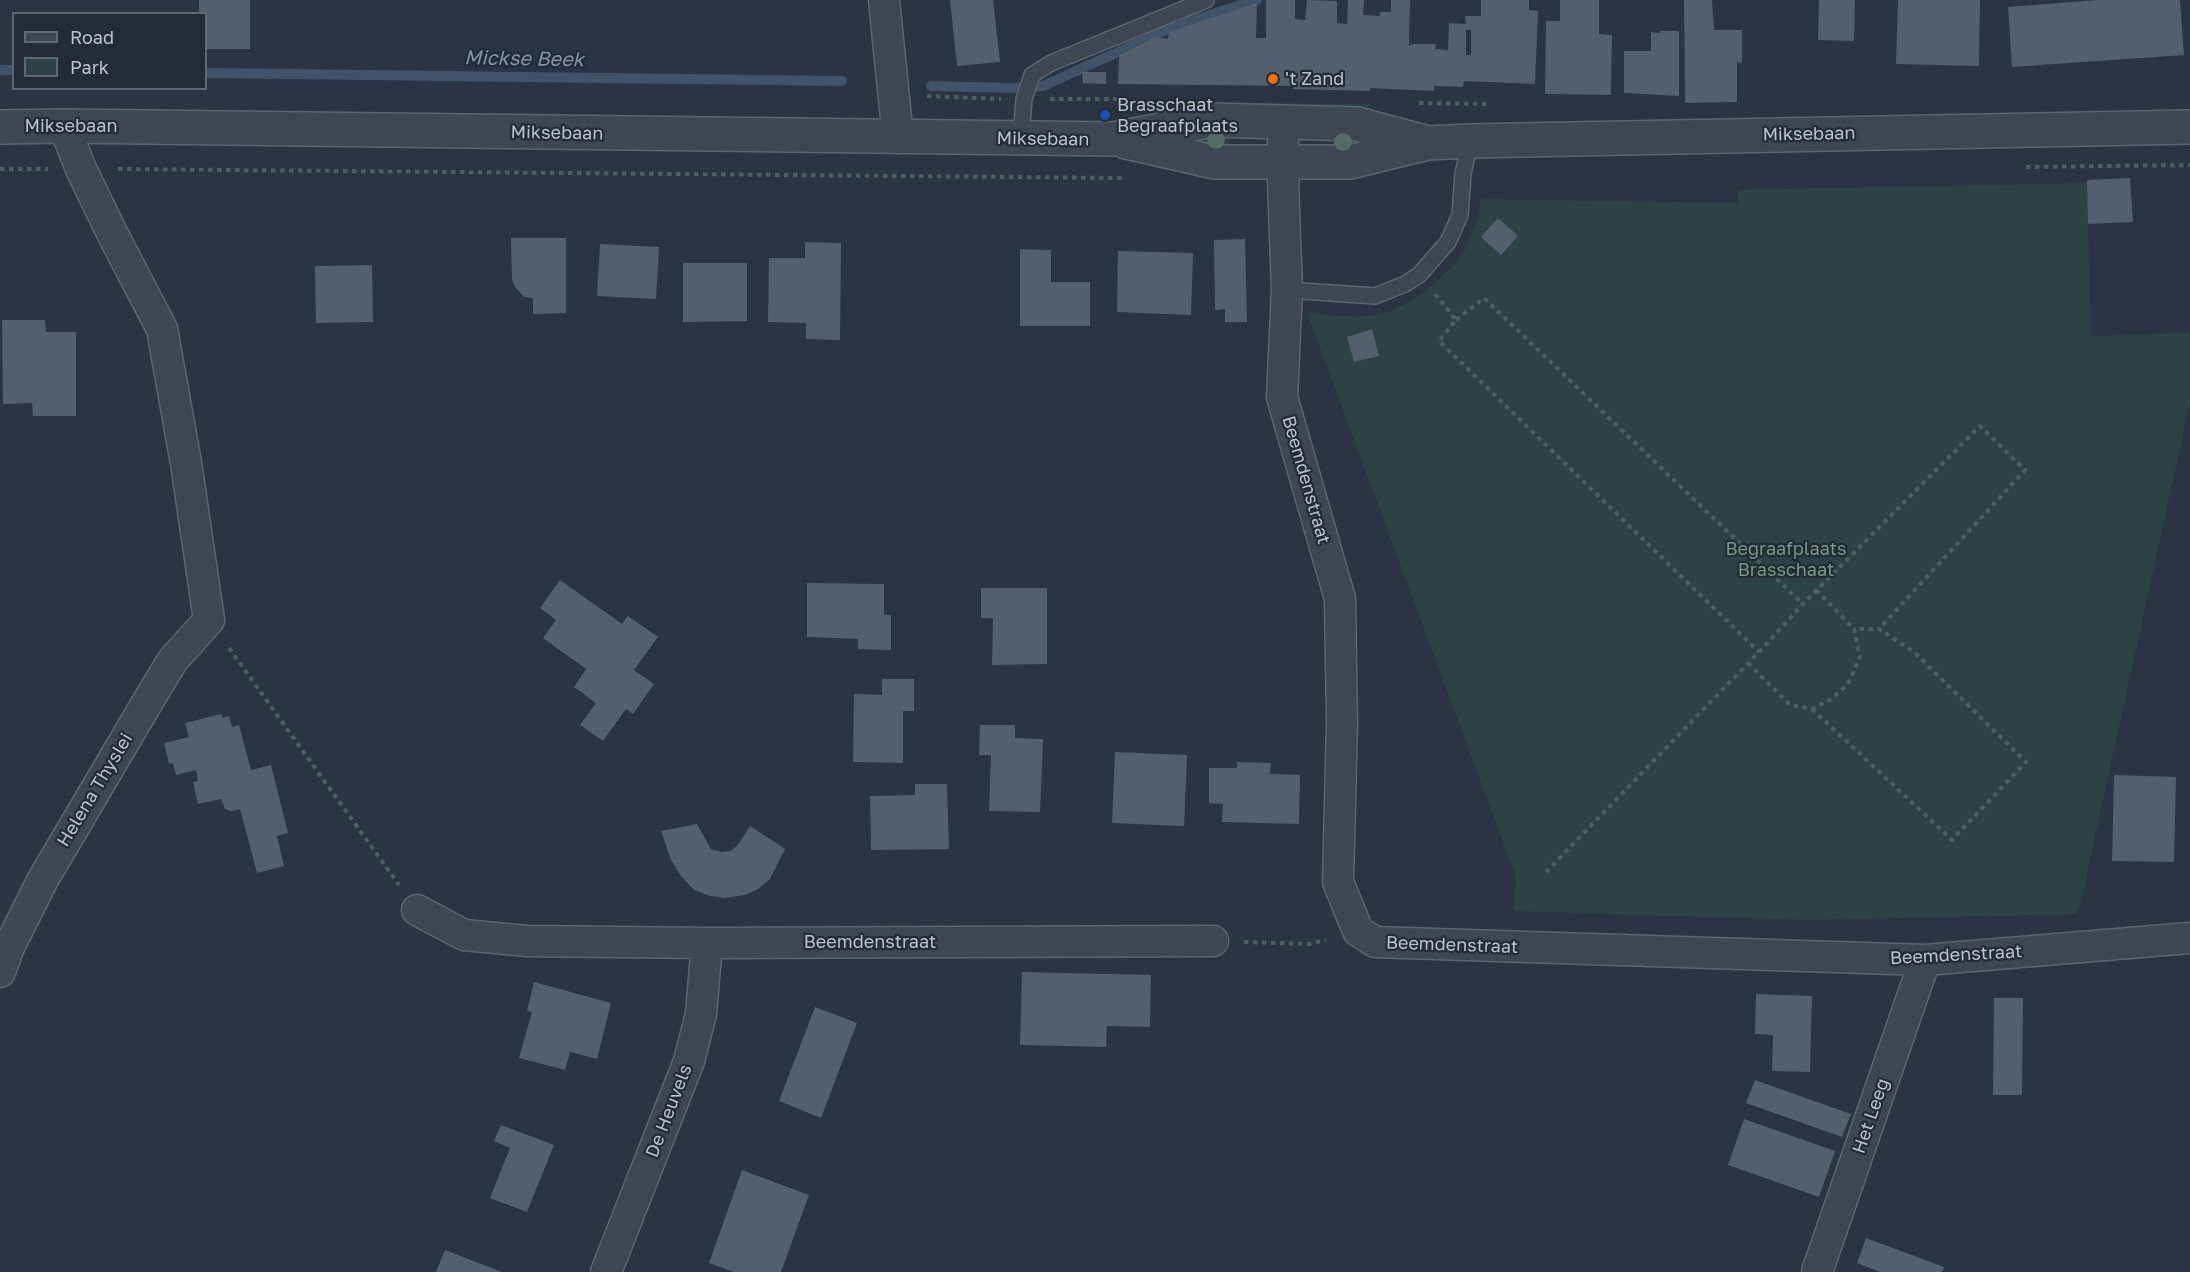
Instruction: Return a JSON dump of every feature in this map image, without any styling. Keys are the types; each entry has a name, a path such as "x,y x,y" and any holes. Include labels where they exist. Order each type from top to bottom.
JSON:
{"street":[{"path":"884,0 898,138"},
{"name":"Miksebaan","path":"0,127 1114,139 1212,120 1357,124 1428,143"},
{"name":"Beemdenstraat","path":"1283,122 1282,163 1287,290 1282,397 1340,599 1342,723 1338,882 1358,931 1375,942 1925,960 2190,938"},
{"path":"64,126 81,169 113,236 162,329 186,463 209,620"},
{"name":"Miksebaan","path":"1114,139 1214,162 1282,163 1350,162 1428,143 1470,141 2190,127"},
{"name":"Helena Thyslei","path":"0,972 9,947 42,881 151,696 173,660 209,620"},
{"name":"Beemdenstraat","path":"417,910 464,935 527,941 707,943 1213,941"},
{"name":"De Heuvels","path":"606,1272 689,1062 701,1014 707,943"},
{"name":"Het Leeg","path":"1817,1272 1925,960"}],"lane":[{"path":"1021,138 1024,99 1032,75 1058,60 1206,0"},
{"path":"1287,290 1375,296 1406,284 1419,275 1448,242 1460,215 1463,174 1470,141"}],"path":[{"path":"927,96 1128,99"},
{"path":"1409,103 1492,104"},
{"path":"0,170 924,177"},
{"path":"1419,275 1456,320"},
{"path":"1759,652 1439,341 1456,320 1484,298 1803,604"},
{"path":"1546,872 1816,590 1980,426 2025,470 1879,629"},
{"path":"1812,709 1830,700 1848,684 1860,657 1854,629 1816,590"},
{"path":"209,620 417,910"},
{"path":"1748,663 1790,705 1812,709 1952,840 2026,762 1914,652 1879,629 1854,629"},
{"path":"1213,941 1309,944 1358,931"}],"green space":[{"path":"1175,102 1231,103 1230,113 1173,118"},
{"path":"1252,103 1371,104 1371,118 1252,112"},
{"path":"1229,136 1230,144 1226,150 1165,137"},
{"name":"Begraafplaats Brasschaat","path":"2087,183 2091,336 2190,333 2190,402 2079,910 2074,914 1811,920 1514,911 1516,877 1310,321 1309,311 1334,316 1375,315 1391,311 1421,295 1453,266 1465,250 1479,216 1480,199 1738,203 1738,190"}],"building":[{"path":"199,0 250,0 250,49 207,49 207,12 199,12"},
{"path":"950,0 993,0 1000,62 957,66"},
{"path":"1266,0 1295,0 1295,19 1305,20 1307,0 1337,1 1337,23 1347,24 1348,0 1364,0 1363,15 1380,16 1380,12 1391,12 1391,0 1410,0 1409,46 1436,44 1435,49 1448,50 1449,23 1466,24 1465,16 1481,16 1481,0 1529,0 1529,10 1538,11 1535,84 1464,81 1463,87 1434,86 1434,91 1370,88 1370,91 1293,89 1293,86 1118,84 1119,56 1155,37 1168,39 1169,32 1257,3 1256,38 1266,38","holes":["1466,30 1471,30 1471,55 1466,55"]},
{"path":"1560,0 1599,0 1599,34 1612,35 1611,95 1545,94 1546,21 1560,21"},
{"path":"1684,0 1712,0 1714,30 1742,30 1742,63 1737,62 1737,102 1685,103"},
{"path":"1819,0 1855,0 1854,41 1818,40"},
{"path":"1898,0 1980,0 1979,66 1896,64"},
{"path":"2097,0 2180,0 2184,55 2012,67 2008,7"},
{"path":"1660,31 1679,31 1679,96 1624,93 1624,51 1651,51 1651,32 1660,33"},
{"path":"1082,72 1106,72 1106,84 1083,83"},
{"path":"2130,178 2133,222 2088,224 2087,180"},
{"path":"1498,218 1518,236 1501,255 1481,237"},
{"path":"511,238 566,238 566,313 533,314 533,298 524,297 512,280"},
{"path":"1245,239 1247,322 1225,322 1225,309 1215,310 1214,240"},
{"path":"805,242 841,243 840,340 806,339 806,323 768,322 769,258 805,258"},
{"path":"600,244 659,247 656,299 597,296"},
{"path":"1020,249 1051,250 1051,282 1090,282 1090,326 1020,326"},
{"path":"1118,251 1193,253 1191,315 1117,312"},
{"path":"683,263 747,263 747,321 683,322"},
{"path":"372,265 373,322 316,323 315,266"},
{"path":"2,320 45,320 46,332 76,332 76,416 33,416 32,403 3,404"},
{"path":"1372,329 1379,356 1354,362 1347,337"},
{"path":"560,580 622,624 628,616 658,637 634,670 654,684 633,714 626,709 603,741 580,725 596,703 574,687 586,669 543,638 556,620 540,608"},
{"path":"807,583 884,584 884,615 891,615 891,650 858,649 858,639 807,637"},
{"path":"981,588 1047,588 1047,664 992,665 993,618 981,618"},
{"path":"882,679 914,679 914,711 903,711 903,763 853,762 854,694 882,695"},
{"path":"221,714 223,718 229,716 232,727 239,725 251,770 271,765 288,833 277,836 284,866 257,873 240,809 231,811 225,809 221,799 198,804 193,782 198,781 196,770 176,775 173,763 169,764 164,743 189,737 185,723"},
{"path":"980,725 1015,725 1015,738 1043,739 1040,812 989,811 991,755 979,755"},
{"path":"1115,752 1187,755 1184,826 1112,823"},
{"path":"1237,762 1271,763 1270,774 1300,775 1299,824 1222,822 1223,804 1209,803 1209,768 1237,768"},
{"path":"2114,775 2176,777 2174,862 2112,861"},
{"path":"915,784 947,784 949,849 871,850 870,796 915,795"},
{"path":"697,824 711,849 721,852 730,851 737,846 750,826 785,849 770,879 758,889 745,895 725,898 710,896 694,890 681,876 671,860 661,831"},
{"path":"1022,972 1151,975 1150,1027 1107,1026 1106,1047 1020,1045"},
{"path":"534,982 611,1003 597,1059 570,1052 565,1070 519,1058 532,1012 527,1011"},
{"path":"1756,994 1812,996 1810,1072 1772,1071 1773,1035 1755,1034"},
{"path":"1994,998 2023,998 2022,1095 1993,1095"},
{"path":"815,1007 857,1023 821,1118 779,1101"},
{"path":"1755,1080 1851,1114 1842,1137 1746,1103"},
{"path":"1744,1119 1835,1151 1819,1197 1728,1165"},
{"path":"501,1125 554,1145 527,1212 490,1198 510,1148 494,1141"},
{"path":"742,1170 809,1195 781,1272 734,1272 709,1263"},
{"path":"1866,1238 1944,1267 1942,1272 1880,1272 1857,1263"},
{"path":"445,1250 502,1272 436,1272"}],"waterway":[{"name":"Mickse Beek","path":"931,86 1012,88 1043,86 1177,25 1257,0"},
{"name":"Mickse Beek","path":"0,70 12,70"},
{"name":"Mickse Beek","path":"207,73 842,81"}],"place":[{"name":"'t Zand","path":"1273,79"},
{"name":"Brasschaat Begraafplaats","path":"1105,115"}]}
